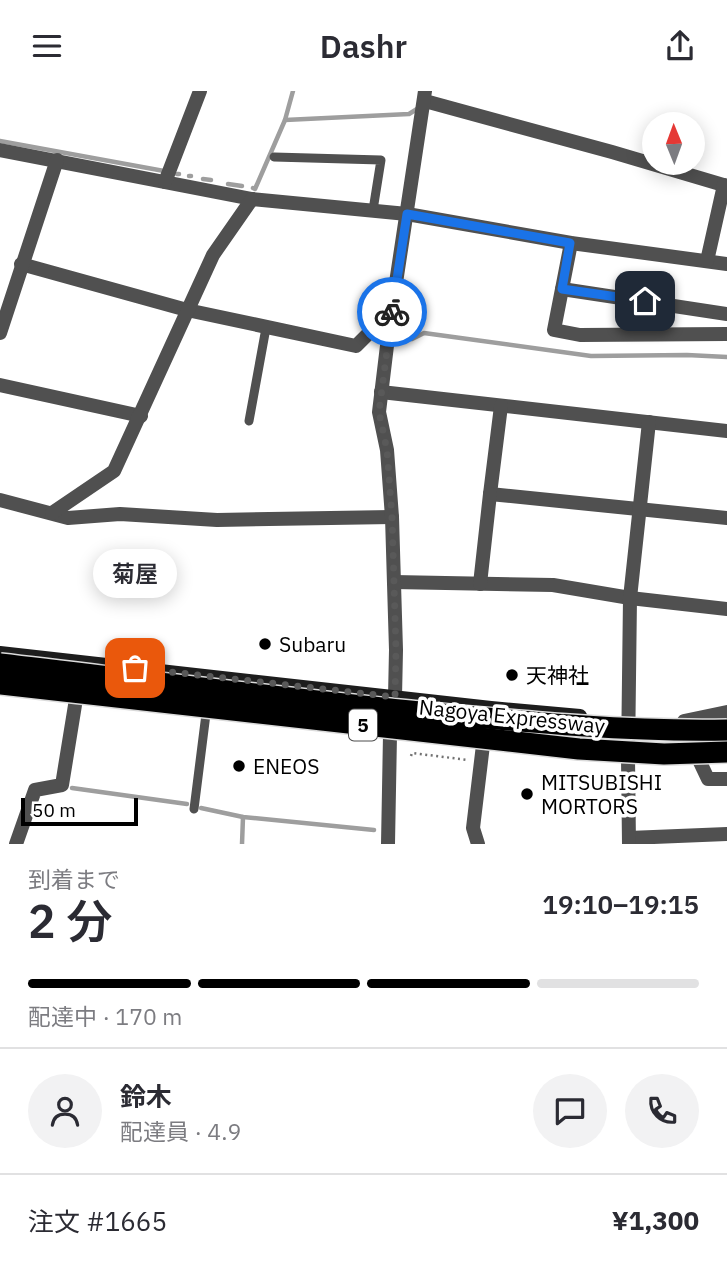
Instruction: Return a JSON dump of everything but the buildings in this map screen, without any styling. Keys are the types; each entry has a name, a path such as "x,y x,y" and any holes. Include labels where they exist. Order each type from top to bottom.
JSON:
{"highway":[{"name":"Nagoya Expressway","path":"0,664 293,699 486,718 663,731 727,730"},
{"name":"Nagoya Expressway","path":"0,684 579,749 664,754 727,752"}],"main road":[{"path":"0,653 628,720 727,721"},
{"path":"0,690 556,754 727,759"}],"street":[{"path":"165,182 200,91"},
{"path":"395,697 392,517 387,450 379,412 425,96 726,185 707,261"},
{"path":"0,150 251,199 407,214 570,243 727,264"},
{"path":"0,333 57,160"},
{"path":"52,513 114,471 213,255 251,199"},
{"path":"570,243 554,330 580,335 727,332"},
{"path":"21,264 187,310 356,346 369,333 389,329"},
{"path":"562,289 727,314"},
{"path":"0,385 141,416"},
{"path":"381,392 727,431"},
{"path":"480,584 501,406"},
{"path":"649,422 630,598 629,841 700,840 727,834"},
{"path":"491,494 727,518"},
{"path":"0,500 68,518 120,514 217,520 392,517"},
{"path":"394,582 553,585 630,598 727,609"},
{"path":"16,844 36,790 62,785 76,699"},
{"path":"684,721 727,712"},
{"path":"388,844 390,734"},
{"path":"478,844 473,828 483,745"},
{"path":"699,760 708,779 727,779"}],"lane":[{"path":"274,157 381,160 373,210"},
{"path":"249,421 266,328"},
{"path":"194,809 206,713"}],"path":[{"path":"411,755 470,760"}],"waterway":[{"path":"253,188 255,189 285,120 293,91"},
{"path":"285,120 409,114 417,109"},
{"path":"0,141 164,171"},
{"path":"203,179 211,180"},
{"path":"228,184 242,186"},
{"path":"397,336 412,339 424,333 591,356 727,357"},
{"path":"72,788 187,804"},
{"path":"201,808 243,817 374,830"},
{"path":"242,844 243,817"}],"way so far":[{"path":"135,668 395,697 392,517 387,450 379,412 392,312"}],"place":[{"name":"Subaru","path":"265,644"},
{"name":"菊屋","path":"135,668"},
{"name":"天神社","path":"512,675"},
{"name":"ENEOS","path":"239,766"},
{"name":"MITSUBISHI MORTORS","path":"527,794"}],"route":[{"path":"392,312 407,214 570,243 562,289 645,301"}]}
